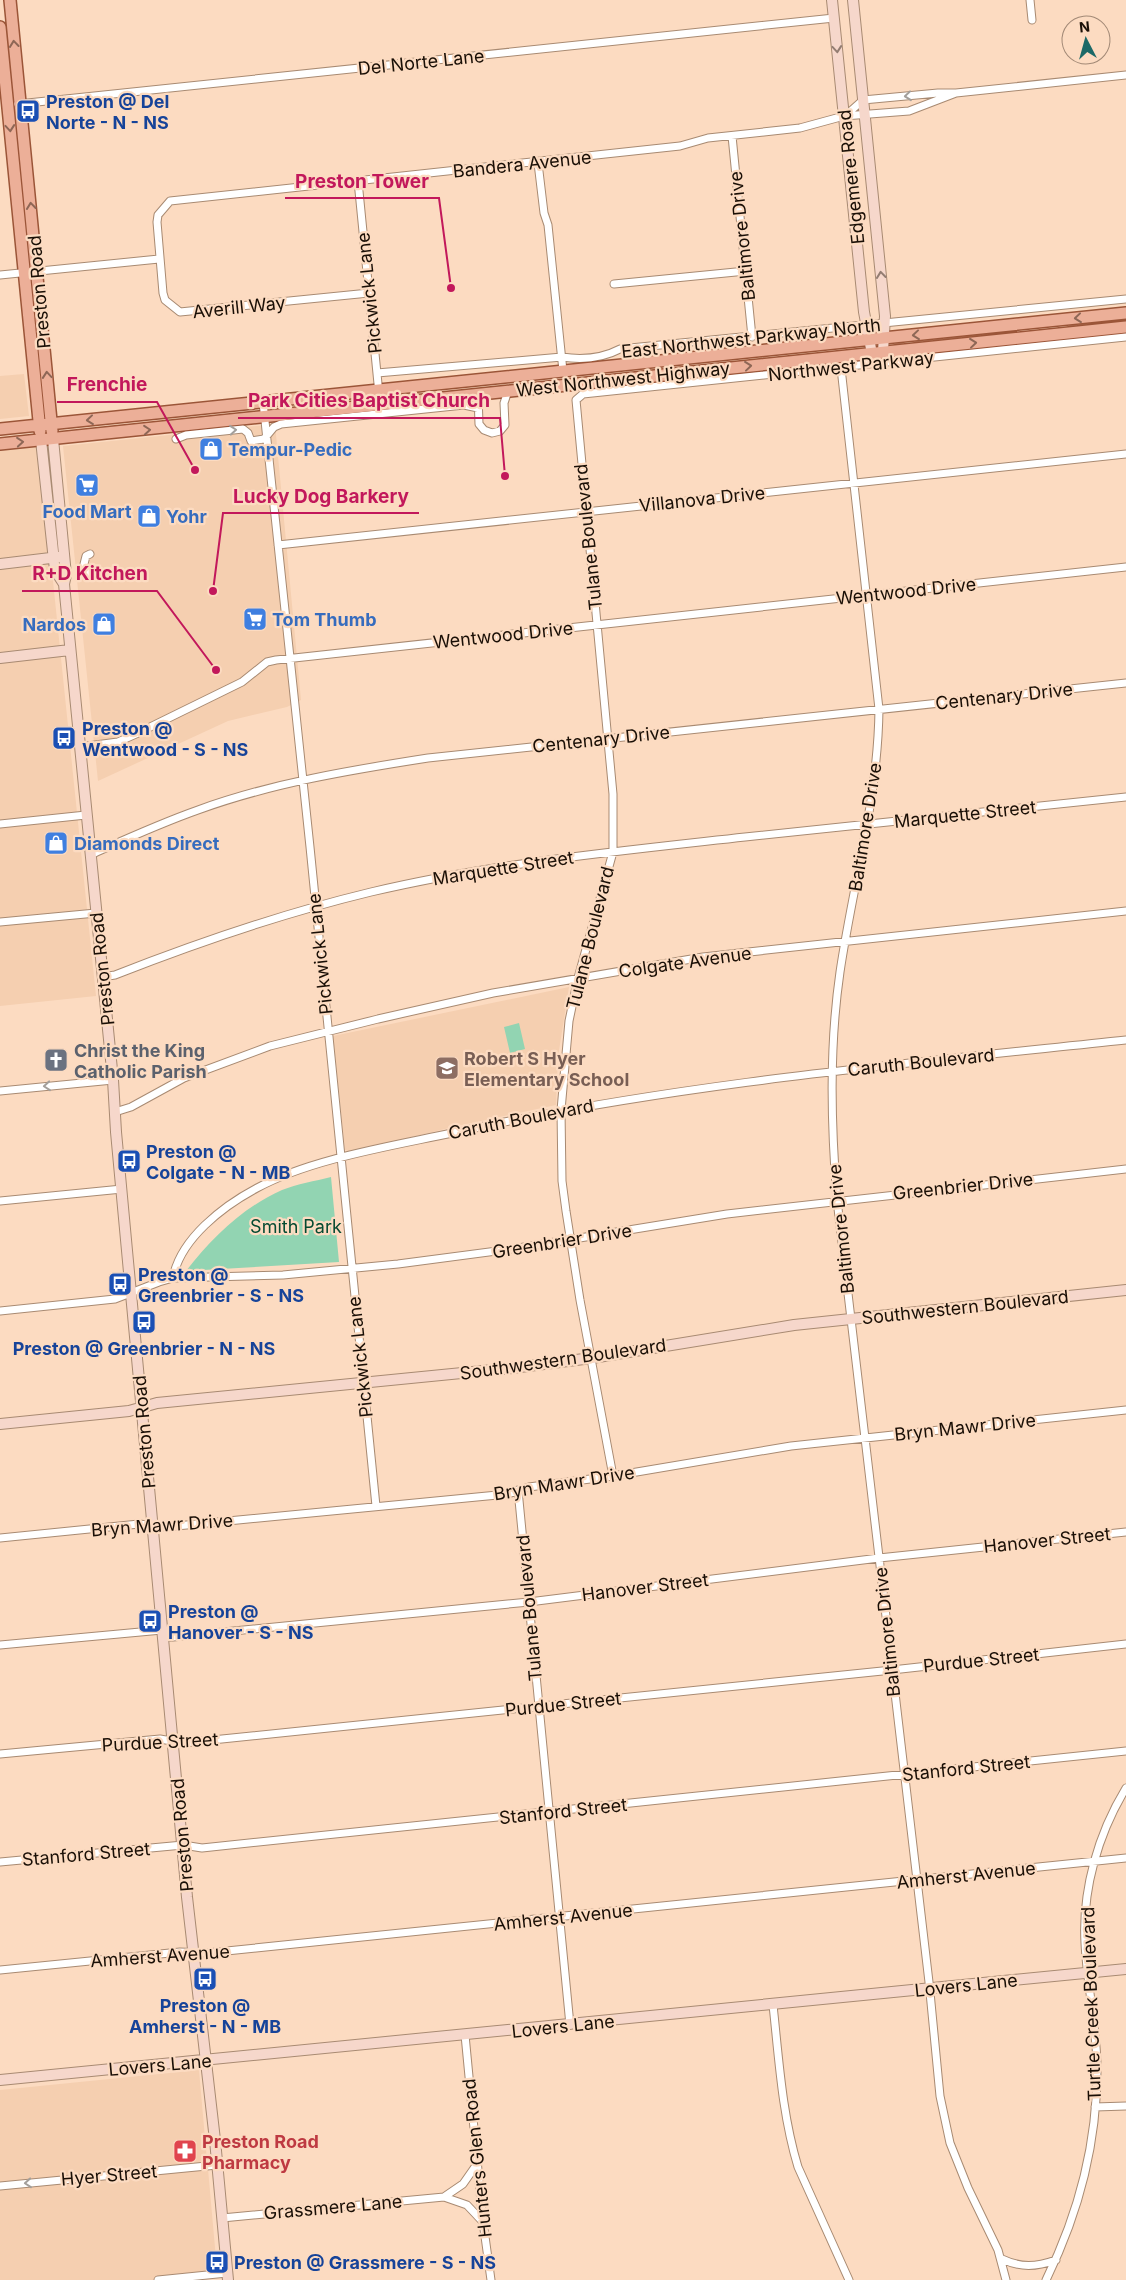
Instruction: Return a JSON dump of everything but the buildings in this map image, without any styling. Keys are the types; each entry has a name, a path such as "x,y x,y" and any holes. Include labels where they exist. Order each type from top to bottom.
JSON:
{"main road":[{"name":"Preston Road","path":"10,0 53,439 59,557 56,570 65,579"},
{"name":"Edgemere Road","path":"832,0 866,326 869,340 878,353"},
{"name":"Edgemere Road","path":"853,0 885,324 884,338 878,353"},
{"name":"Preston Road","path":"0,27 40,440 59,557 65,579 70,650 113,1080 152,1526 193,1953 228,2276"},
{"name":"West Northwest Highway","path":"0,429 1126,313"},
{"name":"West Northwest Highway","path":"0,444 1126,327"},
{"path":"478,394 479,389 484,385 548,378 562,371"},
{"path":"0,564 59,557"},
{"path":"41,559 56,570"},
{"path":"0,658 70,650"},
{"name":"Southwestern Boulevard","path":"0,1424 129,1411 158,1403 592,1358 794,1325 1126,1290"},
{"name":"Lovers Lane","path":"0,2080 1126,1969"}],"street":[{"path":"1030,0 1032,20"},
{"name":"Del Norte Lane","path":"8,104 834,18"},
{"name":"Bandera Avenue","path":"844,116 863,100 938,92 956,93 1126,75"},
{"name":"Bandera Avenue","path":"160,259 158,215 170,201 538,163 680,146 708,138 800,128 844,116 864,116 909,111 956,93"},
{"name":"Baltimore Drive","path":"732,136 752,337"},
{"path":"538,163 544,212 548,225 562,371"},
{"name":"Pickwick Lane","path":"358,182 380,404"},
{"path":"0,275 160,259"},
{"name":"Averill Way","path":"160,259 165,300 180,312 369,294"},
{"path":"614,284 746,271"},
{"name":"East Northwest Parkway North","path":"377,373 562,356 577,360 606,356 620,349 1126,299"},
{"name":"Northwest Parkway","path":"577,398 583,394 1126,337"},
{"name":"Baltimore Drive","path":"841,368 867,595 878,709 878,737 868,824 845,942 836,1002 832,1072 832,1140 837,1200 930,1989 940,2096 950,2143 968,2188 1002,2259 1006,2280"},
{"path":"478,394 479,424 484,430 492,433 500,431 505,424 504,403 508,391"},
{"name":"Tulane Boulevard","path":"577,398 575,404 613,794 613,852 578,978 570,1021 561,1110 562,1181 613,1476"},
{"name":"Pickwick Lane","path":"263,402 376,1506"},
{"path":"176,439 186,435 243,429 251,440 267,438 274,427 280,424 464,405 478,408"},
{"name":"Villanova Drive","path":"278,545 1126,454"},
{"path":"88,573 84,564 86,556 90,554"},
{"name":"Wentwood Drive","path":"80,747 118,742 242,682 267,662 290,658 1126,568"},
{"name":"Centenary Drive","path":"90,854 200,809 303,782 372,767 428,758 1126,683"},
{"name":"Marquette Street","path":"102,977 115,975 212,939 315,907 371,892 487,869 613,852 1126,797"},
{"path":"0,824 86,815"},
{"name":"Colgate Avenue","path":"115,1112 131,1107 184,1078 270,1046 455,1001 703,957 1126,911"},
{"path":"0,922 96,913"},
{"name":"Caruth Boulevard","path":"172,1278 179,1259 188,1245 202,1229 236,1200 283,1176 340,1159 561,1110 649,1095 763,1079 1126,1040"},
{"path":"0,1091 113,1080"},
{"name":"Greenbrier Drive","path":"0,1311 115,1299 172,1278 229,1278 352,1269 512,1249 712,1216 837,1200 1126,1169"},
{"path":"0,1201 122,1189"},
{"name":"Bryn Mawr Drive","path":"0,1538 140,1524 166,1527 508,1494 518,1490 753,1452 1126,1410"},
{"name":"Tulane Boulevard","path":"518,1490 570,2025"},
{"name":"Hanover Street","path":"0,1645 163,1634 529,1602 879,1558 1126,1532"},
{"name":"Purdue Street","path":"0,1754 160,1739 183,1743 1126,1644"},
{"name":"Stanford Street","path":"0,1862 183,1845 202,1848 1126,1751"},
{"name":"Turtle Creek Boulevard","path":"1046,2280 1056,2260 1082,2190 1096,2106 1096,2046 1088,1974 1085,1915 1095,1861 1113,1812 1126,1788"},
{"name":"Amherst Avenue","path":"0,1970 180,1952 207,1953 560,1918 1126,1858"},
{"path":"773,2005 785,2112 793,2150 798,2168 849,2280"},
{"name":"Hunters Glen Road","path":"465,2035 483,2222 491,2280"},
{"path":"1096,2106 1126,2106"},
{"path":"444,2197 463,2184 477,2164"},
{"name":"Hyer Street","path":"0,2186 217,2165"},
{"name":"Grassmere Lane","path":"222,2218 444,2197 467,2205 483,2222"},
{"path":"1002,2259 1016,2265 1027,2266 1056,2260"},
{"path":"158,2280 228,2276"}],"shaded area":[{"path":"24,374 29,416 0,419 0,376"},
{"path":"275,424 301,700 287,707 228,721 98,781 63,446"},
{"path":"39,446 96,996 0,1006 0,450"},
{"name":"Robert S Hyer Elementary School","path":"569,987 558,1057 556,1105 453,1127 351,1152 345,1150 333,1036"},
{"path":"199,2070 207,2161 161,2167 162,2173 208,2169 217,2270 165,2275 165,2280 0,2280 0,2090"}],"green space":[{"path":"519,1023 525,1049 510,1053 504,1027"},
{"name":"Smith Park","path":"331,1177 339,1262 186,1271 229,1224 254,1205 282,1190"}],"place":[{"name":"Preston @ Del Norte - N - NS","path":"28,111"},
{"name":"Preston Tower","path":"451,288"},
{"name":"Tempur-Pedic","path":"211,449"},
{"name":"Frenchie","path":"195,470"},
{"name":"Park Cities Baptist Church","path":"505,476"},
{"name":"Food Mart","path":"87,485"},
{"name":"Yohr","path":"149,516"},
{"name":"Lucky Dog Barkery","path":"213,591"},
{"name":"Tom Thumb","path":"255,619"},
{"name":"Nardos","path":"104,624"},
{"name":"R+D Kitchen","path":"216,670"},
{"name":"Preston @ Wentwood - S - NS","path":"64,738"},
{"name":"Diamonds Direct","path":"56,843"},
{"name":"Christ the King Catholic Parish","path":"56,1060"},
{"name":"Robert S Hyer Elementary School","path":"447,1068"},
{"name":"Preston @ Colgate - N - MB","path":"129,1161"},
{"name":"Preston @ Greenbrier - S - NS","path":"120,1284"},
{"name":"Preston @ Greenbrier - N - NS","path":"144,1322"},
{"name":"Preston @ Hanover - S - NS","path":"150,1621"},
{"name":"Preston @ Amherst - N - MB","path":"205,1979"},
{"name":"Preston Road Pharmacy","path":"185,2151"},
{"name":"Preston @ Grassmere - S - NS","path":"217,2262"}]}
